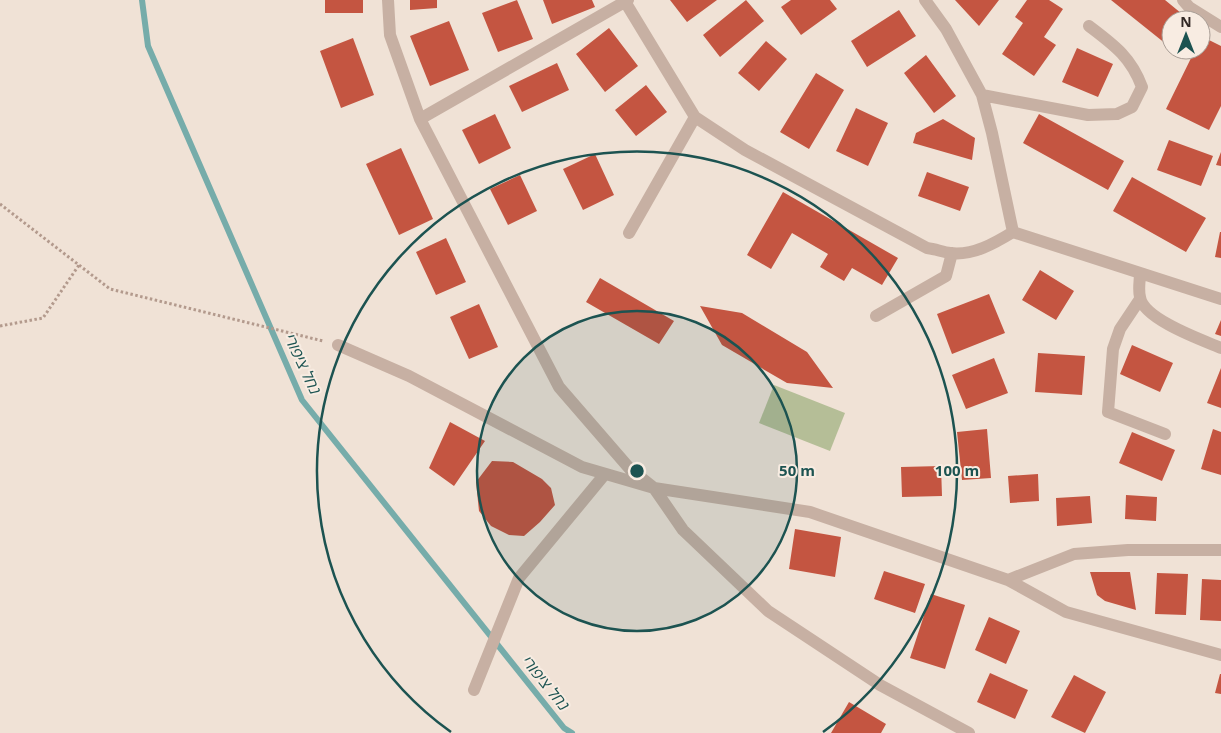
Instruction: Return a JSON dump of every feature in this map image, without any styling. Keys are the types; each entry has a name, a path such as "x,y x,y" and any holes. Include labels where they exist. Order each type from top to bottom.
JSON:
{"street":[{"path":"388,0 390,35 420,119 559,387 630,469 654,488 683,530 768,611 880,685 969,733"},
{"path":"925,0 946,28 982,95 1013,232"},
{"path":"1183,0 1221,27"},
{"path":"420,119 626,1 695,117 745,150 927,248 952,253 973,251 996,242 1013,232 1221,299"},
{"path":"982,95 1088,115 1117,114 1132,107 1142,88 1136,71 1118,48 1089,26"},
{"path":"630,233 695,117"},
{"path":"876,316 946,276 952,253"},
{"path":"1140,273 1140,299 1120,329 1113,349 1109,380 1108,412 1165,434"},
{"path":"1140,299 1153,316 1179,330 1221,348"},
{"path":"338,345 409,376 582,467 654,488 810,512 1008,580 1066,612 1221,654"},
{"path":"474,690 519,578 606,474"},
{"path":"1008,580 1074,554 1128,550 1221,550"}],"path":[{"path":"0,204 110,289 338,345"},
{"path":"0,326 43,318 79,265"}],"green space":[{"path":"774,385 845,413 830,451 759,423"}],"building":[{"path":"325,0 363,0 363,13 325,13"},
{"path":"410,0 437,0 437,8 410,10"},
{"path":"517,0 533,39 498,52 482,13"},
{"path":"543,0 592,0 595,7 552,24"},
{"path":"670,0 717,0 687,22"},
{"path":"746,0 764,21 720,57 703,35"},
{"path":"791,0 830,0 837,9 801,35 781,7"},
{"path":"955,0 999,0 979,26"},
{"path":"1027,0 1049,0 1063,9 1044,37 1056,45 1034,76 1002,54 1023,23 1015,17"},
{"path":"1111,0 1165,0 1177,10 1161,10 1161,40"},
{"path":"899,10 916,36 867,67 851,41"},
{"path":"449,21 469,70 430,86 410,36"},
{"path":"609,28 638,66 605,92 576,54"},
{"path":"353,38 374,95 341,108 320,51"},
{"path":"766,41 787,59 759,91 738,73"},
{"path":"1211,41 1221,46 1221,106 1209,130 1166,109 1190,60 1211,60"},
{"path":"1077,48 1113,64 1098,97 1062,82"},
{"path":"926,55 956,96 934,113 904,73"},
{"path":"557,63 569,90 522,112 509,86"},
{"path":"816,73 844,90 809,149 780,132"},
{"path":"646,85 667,112 636,136 615,110"},
{"path":"856,108 888,123 868,166 836,151"},
{"path":"495,114 511,148 479,164 462,130"},
{"path":"1039,114 1124,161 1108,190 1023,143"},
{"path":"943,119 975,138 972,160 913,143 916,133"},
{"path":"1169,140 1213,156 1201,186 1157,170"},
{"path":"401,148 433,219 399,235 366,164"},
{"path":"1221,152 1221,166 1216,165"},
{"path":"595,154 614,195 583,210 563,169"},
{"path":"927,172 969,187 960,211 918,196"},
{"path":"520,175 537,211 508,225 490,189"},
{"path":"1132,177 1206,218 1186,252 1113,211"},
{"path":"783,192 898,258 882,285 852,268 844,281 820,267 828,254 792,233 771,269 747,255"},
{"path":"1221,232 1221,258 1215,257"},
{"path":"446,238 466,282 436,295 416,252"},
{"path":"1040,270 1074,291 1056,320 1022,300"},
{"path":"600,278 674,321 659,344 586,302"},
{"path":"989,294 1005,333 952,354 937,314"},
{"path":"479,304 498,347 469,359 450,317"},
{"path":"700,306 742,313 807,352 833,388 787,383 722,345"},
{"path":"1221,320 1221,336 1215,334"},
{"path":"1132,345 1173,363 1160,392 1120,374"},
{"path":"1038,353 1085,356 1082,395 1035,392"},
{"path":"994,358 1008,393 966,409 952,375"},
{"path":"1221,368 1221,408 1207,403"},
{"path":"450,422 485,441 454,486 429,468"},
{"path":"987,429 991,478 962,480 957,432"},
{"path":"1213,429 1221,432 1221,475 1201,469"},
{"path":"1132,432 1175,450 1162,481 1119,463"},
{"path":"492,461 513,462 542,479 551,488 555,505 524,536 509,535 491,526 479,511 476,482"},
{"path":"941,466 942,496 902,497 901,467"},
{"path":"1038,474 1039,501 1010,503 1008,476"},
{"path":"1126,495 1157,497 1156,521 1125,519"},
{"path":"1090,496 1092,523 1057,526 1056,498"},
{"path":"795,529 841,537 835,577 789,569"},
{"path":"884,571 925,584 915,613 874,599"},
{"path":"1090,572 1130,572 1136,610 1105,601 1097,595"},
{"path":"1157,573 1188,574 1186,615 1155,614"},
{"path":"1202,579 1221,580 1221,621 1200,620"},
{"path":"931,594 965,605 945,669 910,658"},
{"path":"989,617 1020,631 1006,664 975,650"},
{"path":"990,673 1028,690 1015,719 977,702"},
{"path":"1221,674 1221,694 1215,693"},
{"path":"1074,675 1106,692 1085,733 1051,717"},
{"path":"849,702 886,724 881,733 831,733"}],"waterway":[{"name":"נחל ציפורי","path":"142,0 148,46 302,400 564,728 572,733"}]}
